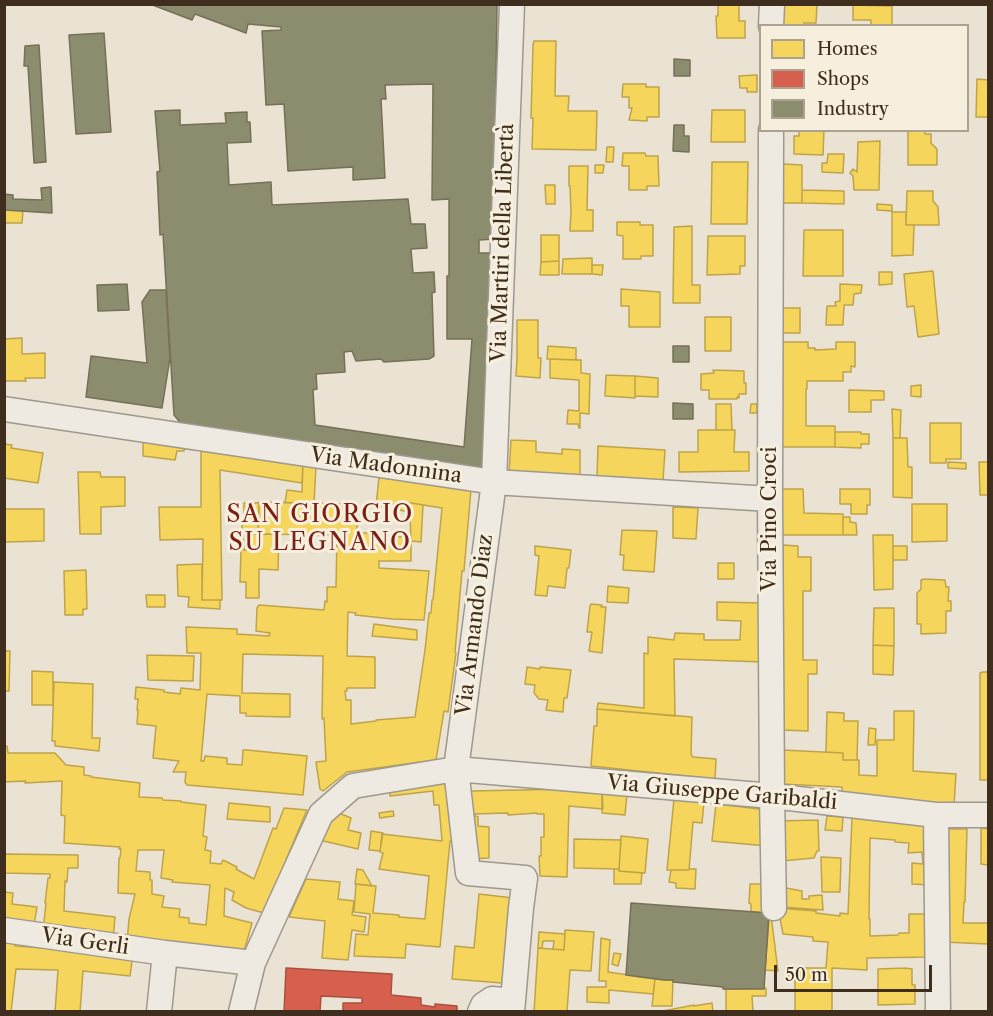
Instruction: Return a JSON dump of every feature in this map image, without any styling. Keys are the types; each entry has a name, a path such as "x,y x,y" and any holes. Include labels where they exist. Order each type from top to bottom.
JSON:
{"street":[{"name":"Via Martiri della Libertà","path":"494,482 512,4"},
{"path":"771,24 772,4"},
{"name":"Via Pino Croci","path":"771,132 770,499 774,908"},
{"name":"Via Madonnina","path":"4,409 494,482 770,499"},
{"name":"Via Armando Diaz","path":"456,769 494,482"},
{"path":"456,769 468,873 525,878 512,1009"},
{"name":"Via Giuseppe Garibaldi","path":"241,1011 253,963 321,814 353,786 456,769 772,796 936,815 988,815"},
{"path":"936,815 938,1011"},
{"name":"Via Gerli","path":"4,930 253,963"},
{"path":"159,1011 165,953"},
{"path":"480,1011 483,1005 492,999 502,1000 512,1009"}],"building: Homes":[{"path":"718,4 739,4 739,21 745,21 745,38 717,38"},
{"path":"781,4 817,4 816,23 781,24"},
{"path":"853,5 892,6 892,24 871,24 871,20 853,20"},
{"path":"534,41 556,41 555,96 569,96 568,111 597,111 596,150 532,149"},
{"path":"757,75 757,92 747,92 747,88 740,88 739,76"},
{"path":"977,79 988,80 988,117 976,117"},
{"path":"623,84 646,84 646,87 659,87 659,117 647,117 647,121 629,120 632,108 629,108 629,97 622,97"},
{"path":"712,110 745,110 745,142 711,142"},
{"path":"799,132 824,132 823,155 794,154 794,136 799,136"},
{"path":"908,132 931,134 931,143 937,149 937,165 908,165"},
{"path":"880,141 879,190 854,190 853,176 850,173 853,169 857,172 858,142"},
{"path":"607,147 614,147 613,162 606,162"},
{"path":"623,153 645,153 646,156 658,156 659,186 647,186 647,190 629,190 629,166 622,166"},
{"path":"828,154 844,154 843,173 822,172 822,163 827,163"},
{"path":"712,162 748,162 747,224 711,224"},
{"path":"782,164 802,165 802,203 782,203"},
{"path":"595,165 604,165 603,173 595,173"},
{"path":"569,166 588,166 587,210 593,210 593,231 570,231"},
{"path":"545,185 555,185 555,204 546,204"},
{"path":"802,190 844,191 844,204 802,203"},
{"path":"907,191 933,191 933,201 938,207 939,225 906,225"},
{"path":"877,204 892,205 892,211 877,210"},
{"path":"4,210 23,210 22,223 4,223"},
{"path":"892,212 906,212 906,225 914,225 913,255 892,256"},
{"path":"617,222 640,222 640,225 653,225 653,256 623,259 623,236 617,235"},
{"path":"692,226 692,285 700,285 700,303 673,303 674,227"},
{"path":"804,230 843,230 843,276 803,276"},
{"path":"541,235 559,235 559,261 541,262"},
{"path":"708,236 745,236 745,266 740,266 740,274 707,275"},
{"path":"592,258 592,274 562,274 563,259"},
{"path":"559,261 559,275 540,275 541,262"},
{"path":"592,265 603,265 602,275 592,274"},
{"path":"933,271 939,334 918,337 914,306 907,307 904,274"},
{"path":"879,272 892,272 892,284 879,285"},
{"path":"840,284 862,285 861,293 854,294 853,305 844,305 843,325 826,325 827,306 836,306 835,302 840,301"},
{"path":"621,289 660,292 660,327 629,327 629,306 621,306"},
{"path":"782,308 800,308 800,333 782,333"},
{"path":"705,317 731,317 731,351 705,351"},
{"path":"517,320 538,320 540,378 516,376"},
{"path":"22,338 22,354 45,353 45,378 4,381 4,339"},
{"path":"782,342 808,342 808,348 815,348 815,350 836,349 836,342 855,342 855,367 851,366 851,372 843,372 843,381 807,381 806,426 835,426 835,447 782,447"},
{"path":"548,346 576,348 576,360 547,359"},
{"path":"550,359 581,360 581,373 590,374 589,414 580,413 580,428 578,424 567,424 568,410 579,411 579,380 550,378"},
{"path":"713,370 744,371 746,394 739,394 737,399 709,399 709,390 701,390 701,374 714,373"},
{"path":"606,375 635,376 635,398 605,396"},
{"path":"635,376 658,378 658,397 635,396"},
{"path":"921,385 921,397 911,396 911,386"},
{"path":"849,390 884,391 884,400 871,400 871,412 849,412"},
{"path":"716,404 731,404 732,430 716,430"},
{"path":"751,404 757,404 757,413 750,413"},
{"path":"892,409 901,410 900,438 893,438"},
{"path":"930,423 961,423 961,459 946,459 946,463 930,463"},
{"path":"698,430 735,430 734,452 749,452 749,471 679,472 679,452 698,452"},
{"path":"835,432 869,434 869,444 861,444 861,448 835,447"},
{"path":"893,438 907,438 908,467 912,467 912,498 893,497"},
{"path":"143,439 185,446 184,451 177,451 175,460 143,456"},
{"path":"511,440 536,441 536,452 562,454 562,449 580,450 580,477 509,473"},
{"path":"4,444 12,445 11,448 43,453 38,483 4,478"},
{"path":"598,446 665,450 663,481 597,478"},
{"path":"201,448 303,464 302,483 220,470 222,600 202,600 203,539 160,540 159,507 201,507"},
{"path":"948,462 966,463 966,469 948,468"},
{"path":"979,462 988,462 988,495 980,495"},
{"path":"303,464 316,466 314,503 285,503 287,490 302,492"},
{"path":"78,472 100,472 101,477 125,477 125,506 101,507 101,534 80,534"},
{"path":"379,477 471,489 456,653 448,712 444,711 436,760 347,772 323,791 320,789 316,762 326,761 324,718 322,719 323,656 243,654 242,693 290,694 290,717 246,716 246,713 240,713 240,696 207,694 201,761 204,761 205,756 227,758 227,764 242,765 243,750 307,756 303,795 187,785 186,772 173,772 179,761 153,758 156,726 137,724 136,687 180,694 181,688 200,690 201,653 187,653 186,627 237,629 237,634 269,636 270,633 256,631 259,605 324,610 325,601 327,602 327,587 336,587 337,535 258,534 259,502 357,504 357,533 411,537 411,561 379,561 379,568 429,571 424,620 355,615 356,613 348,612 347,656 375,657 375,688 347,688 345,691 346,700 351,700 351,724 415,717 429,613 431,613 433,600 442,508 405,502 405,506 387,503 386,507 376,506"},
{"path":"781,489 803,489 804,513 843,514 843,535 781,535"},
{"path":"840,489 870,489 870,505 867,505 867,514 851,514 851,504 840,504"},
{"path":"405,502 423,505 421,542 411,541 410,513 397,509 398,505 405,506"},
{"path":"244,503 259,503 258,534 242,533"},
{"path":"912,504 947,504 947,541 912,542"},
{"path":"673,507 698,508 696,539 673,538"},
{"path":"4,509 44,509 44,541 4,542"},
{"path":"843,517 850,517 850,522 856,523 857,535 843,535"},
{"path":"622,530 657,531 654,572 623,570 624,555 620,555"},
{"path":"244,533 258,534 258,550 244,550"},
{"path":"258,534 279,534 278,570 259,569 259,598 246,598 246,582 240,582 241,550 258,550"},
{"path":"873,535 893,535 893,589 874,590"},
{"path":"783,545 798,546 798,557 811,557 811,591 803,591 803,660 817,660 817,674 808,674 808,731 782,730"},
{"path":"535,546 571,550 565,588 548,586 547,596 535,595 539,556 535,555"},
{"path":"893,546 907,546 907,560 893,560"},
{"path":"718,563 734,563 734,579 718,579"},
{"path":"202,564 202,600 220,600 220,609 188,607 189,597 178,596 177,565"},
{"path":"86,570 87,609 83,609 83,615 65,615 64,571"},
{"path":"921,580 945,580 946,587 949,587 948,601 951,601 951,611 946,611 946,633 921,634 921,624 917,624 917,593 921,589"},
{"path":"608,586 629,588 628,603 607,602"},
{"path":"146,595 165,595 165,607 147,607"},
{"path":"717,602 764,603 764,662 674,659 675,716 597,709 598,703 644,708 644,653 648,654 648,637 674,640 675,633 704,634 704,640 740,640 741,621 717,620"},
{"path":"591,604 606,607 602,653 589,651 592,632 587,632"},
{"path":"874,608 894,608 894,646 873,645"},
{"path":"374,624 417,630 417,640 372,636"},
{"path":"873,645 894,646 893,675 873,674"},
{"path":"4,651 10,651 9,691 4,691"},
{"path":"147,655 194,656 193,681 148,680"},
{"path":"527,667 571,670 563,712 546,710 548,700 539,699 534,693 535,685 525,684"},
{"path":"32,671 53,672 53,705 32,705"},
{"path":"988,672 988,780 980,780 980,673"},
{"path":"54,682 93,684 92,738 100,738 99,751 55,746 55,741 52,741"},
{"path":"597,709 692,717 691,754 693,757 716,759 715,779 591,766"},
{"path":"894,711 914,711 913,771 956,774 954,805 842,795 842,787 782,784 782,750 843,753 843,760 859,760 859,775 877,776 877,740 894,740"},
{"path":"827,712 844,713 844,721 858,721 857,760 843,760 843,753 826,752"},
{"path":"869,728 876,729 875,745 868,745"},
{"path":"4,746 7,746 8,753 55,753 66,765 84,767 84,775 91,777 140,783 139,797 206,805 203,836 207,837 205,850 211,851 210,863 221,864 223,860 254,879 273,828 276,829 284,808 307,810 286,860 288,861 264,913 246,908 232,900 234,892 225,888 224,916 252,923 243,955 127,942 129,919 135,894 118,893 120,847 64,843 65,816 61,815 62,781 4,782","holes":["138,850 164,850 161,878 173,880 172,882 210,885 206,925 189,923 189,918 179,917 180,909 162,907 164,896 152,894 150,872 136,871"]},
{"path":"448,778 447,803 457,803 461,843 450,841 440,947 406,944 405,958 354,956 356,934 368,935 370,914 354,912 356,884 376,886 373,913 425,919 429,876 379,869 383,853 380,852 382,834 442,841 439,805 434,805 433,791 390,796 389,782"},
{"path":"570,789 602,792 603,809 569,806 567,877 540,876 539,856 541,856 541,837 544,837 544,814 472,814 471,791"},
{"path":"602,789 627,794 625,815 602,813"},
{"path":"674,799 704,802 702,823 693,822 689,870 667,870"},
{"path":"229,803 270,807 270,822 227,819"},
{"path":"716,804 768,810 767,846 712,841"},
{"path":"334,811 351,818 348,830 361,833 358,849 319,840"},
{"path":"393,811 394,816 380,818 379,813"},
{"path":"471,814 478,817 478,826 489,827 489,858 471,859"},
{"path":"827,816 843,817 842,831 825,830"},
{"path":"852,817 926,821 930,885 912,884 912,863 923,864 922,852 908,853 909,843 870,838 869,919 870,936 898,935 909,933 909,914 931,914 930,957 867,958 867,970 832,968 832,1012 795,1012 795,980 788,980 789,969 826,968 828,942 813,941 813,937 783,934 778,908 816,911 816,913 840,916 840,913 848,914"},
{"path":"818,820 819,851 814,858 781,861 779,821"},
{"path":"981,828 988,829 988,865 981,864"},
{"path":"941,829 967,829 963,923 988,923 988,944 943,942"},
{"path":"371,831 383,833 380,851 369,850"},
{"path":"621,836 648,839 645,873 619,871"},
{"path":"574,839 621,840 619,869 574,868"},
{"path":"4,854 78,855 78,868 68,868 64,911 115,917 113,941 43,931 50,874 4,873"},
{"path":"821,857 841,858 840,892 822,892"},
{"path":"357,869 363,870 372,886 355,884"},
{"path":"614,869 642,873 641,884 614,884"},
{"path":"696,869 695,889 676,888 676,883 669,882 671,870"},
{"path":"306,879 340,882 338,899 354,901 352,915 366,917 364,932 352,930 348,960 322,958 325,921 289,917"},
{"path":"750,884 766,884 764,913 751,912"},
{"path":"781,887 802,891 802,899 822,895 823,910 781,907"},
{"path":"4,892 13,893 12,904 37,907 34,925 4,921"},
{"path":"479,894 513,898 510,905 502,983 452,979 455,946 474,948"},
{"path":"770,907 778,971 765,970"},
{"path":"565,930 594,932 591,971 570,970 567,1012 534,1012 538,948 564,950"},
{"path":"539,932 565,934 564,950 553,949 554,941 543,941 542,948 538,948"},
{"path":"601,938 610,940 608,972 655,979 653,994 609,990 609,1003 587,1002 587,987 606,987 606,981 599,981"},
{"path":"4,942 15,944 15,946 133,954 130,976 83,971 80,1012 55,1012 58,970 16,969 11,1012 4,1012"},
{"path":"614,953 621,954 618,966 612,964"},
{"path":"878,969 912,969 915,1004 878,1005"},
{"path":"655,979 673,980 672,1006 652,1006"},
{"path":"766,988 766,996 752,996 753,1012 726,1012 726,989"},
{"path":"712,1003 713,1012 658,1012 694,1005"}],"building: Shops":[{"path":"286,968 392,974 391,995 421,998 421,1005 457,1006 457,1012 343,1012 343,1003 362,1003 362,998 321,996 320,1012 284,1012"}],"building: Industry":[{"path":"150,4 497,4 494,239 479,240 479,253 494,253 484,473 183,426 174,415 163,234 160,235 157,172 160,171 155,111 180,110 180,125 226,123 225,113 247,112 251,142 227,143 229,185 271,182 272,205 408,199 411,224 425,224 427,248 411,249 413,273 434,272 435,292 432,293 434,356 429,359 384,362 381,359 356,361 352,351 344,352 345,372 316,374 317,389 313,390 315,425 464,447 472,339 447,339 449,199 432,200 433,84 385,85 386,99 381,99 385,178 353,180 353,167 288,171 284,104 266,105 262,31 281,30 281,27 248,24 246,33 195,14 192,20"},
{"path":"104,33 111,132 76,134 69,35"},
{"path":"39,45 46,162 34,163 28,66 24,66 25,46"},
{"path":"674,59 690,60 690,76 674,76"},
{"path":"674,125 684,125 684,136 689,136 689,152 673,151"},
{"path":"51,187 52,213 4,210 4,194 13,195 13,199 42,200 41,188"},
{"path":"127,284 129,310 98,311 97,285"},
{"path":"150,290 166,290 170,358 162,408 86,397 91,356 147,363 142,302"},
{"path":"673,346 689,346 689,362 673,362"},
{"path":"673,403 693,404 693,419 673,419"},
{"path":"631,903 769,913 764,989 723,989 723,987 626,975"}],"district":[{"name":"SAN GIORGIO SU LEGNANO","path":"320,529"}]}
